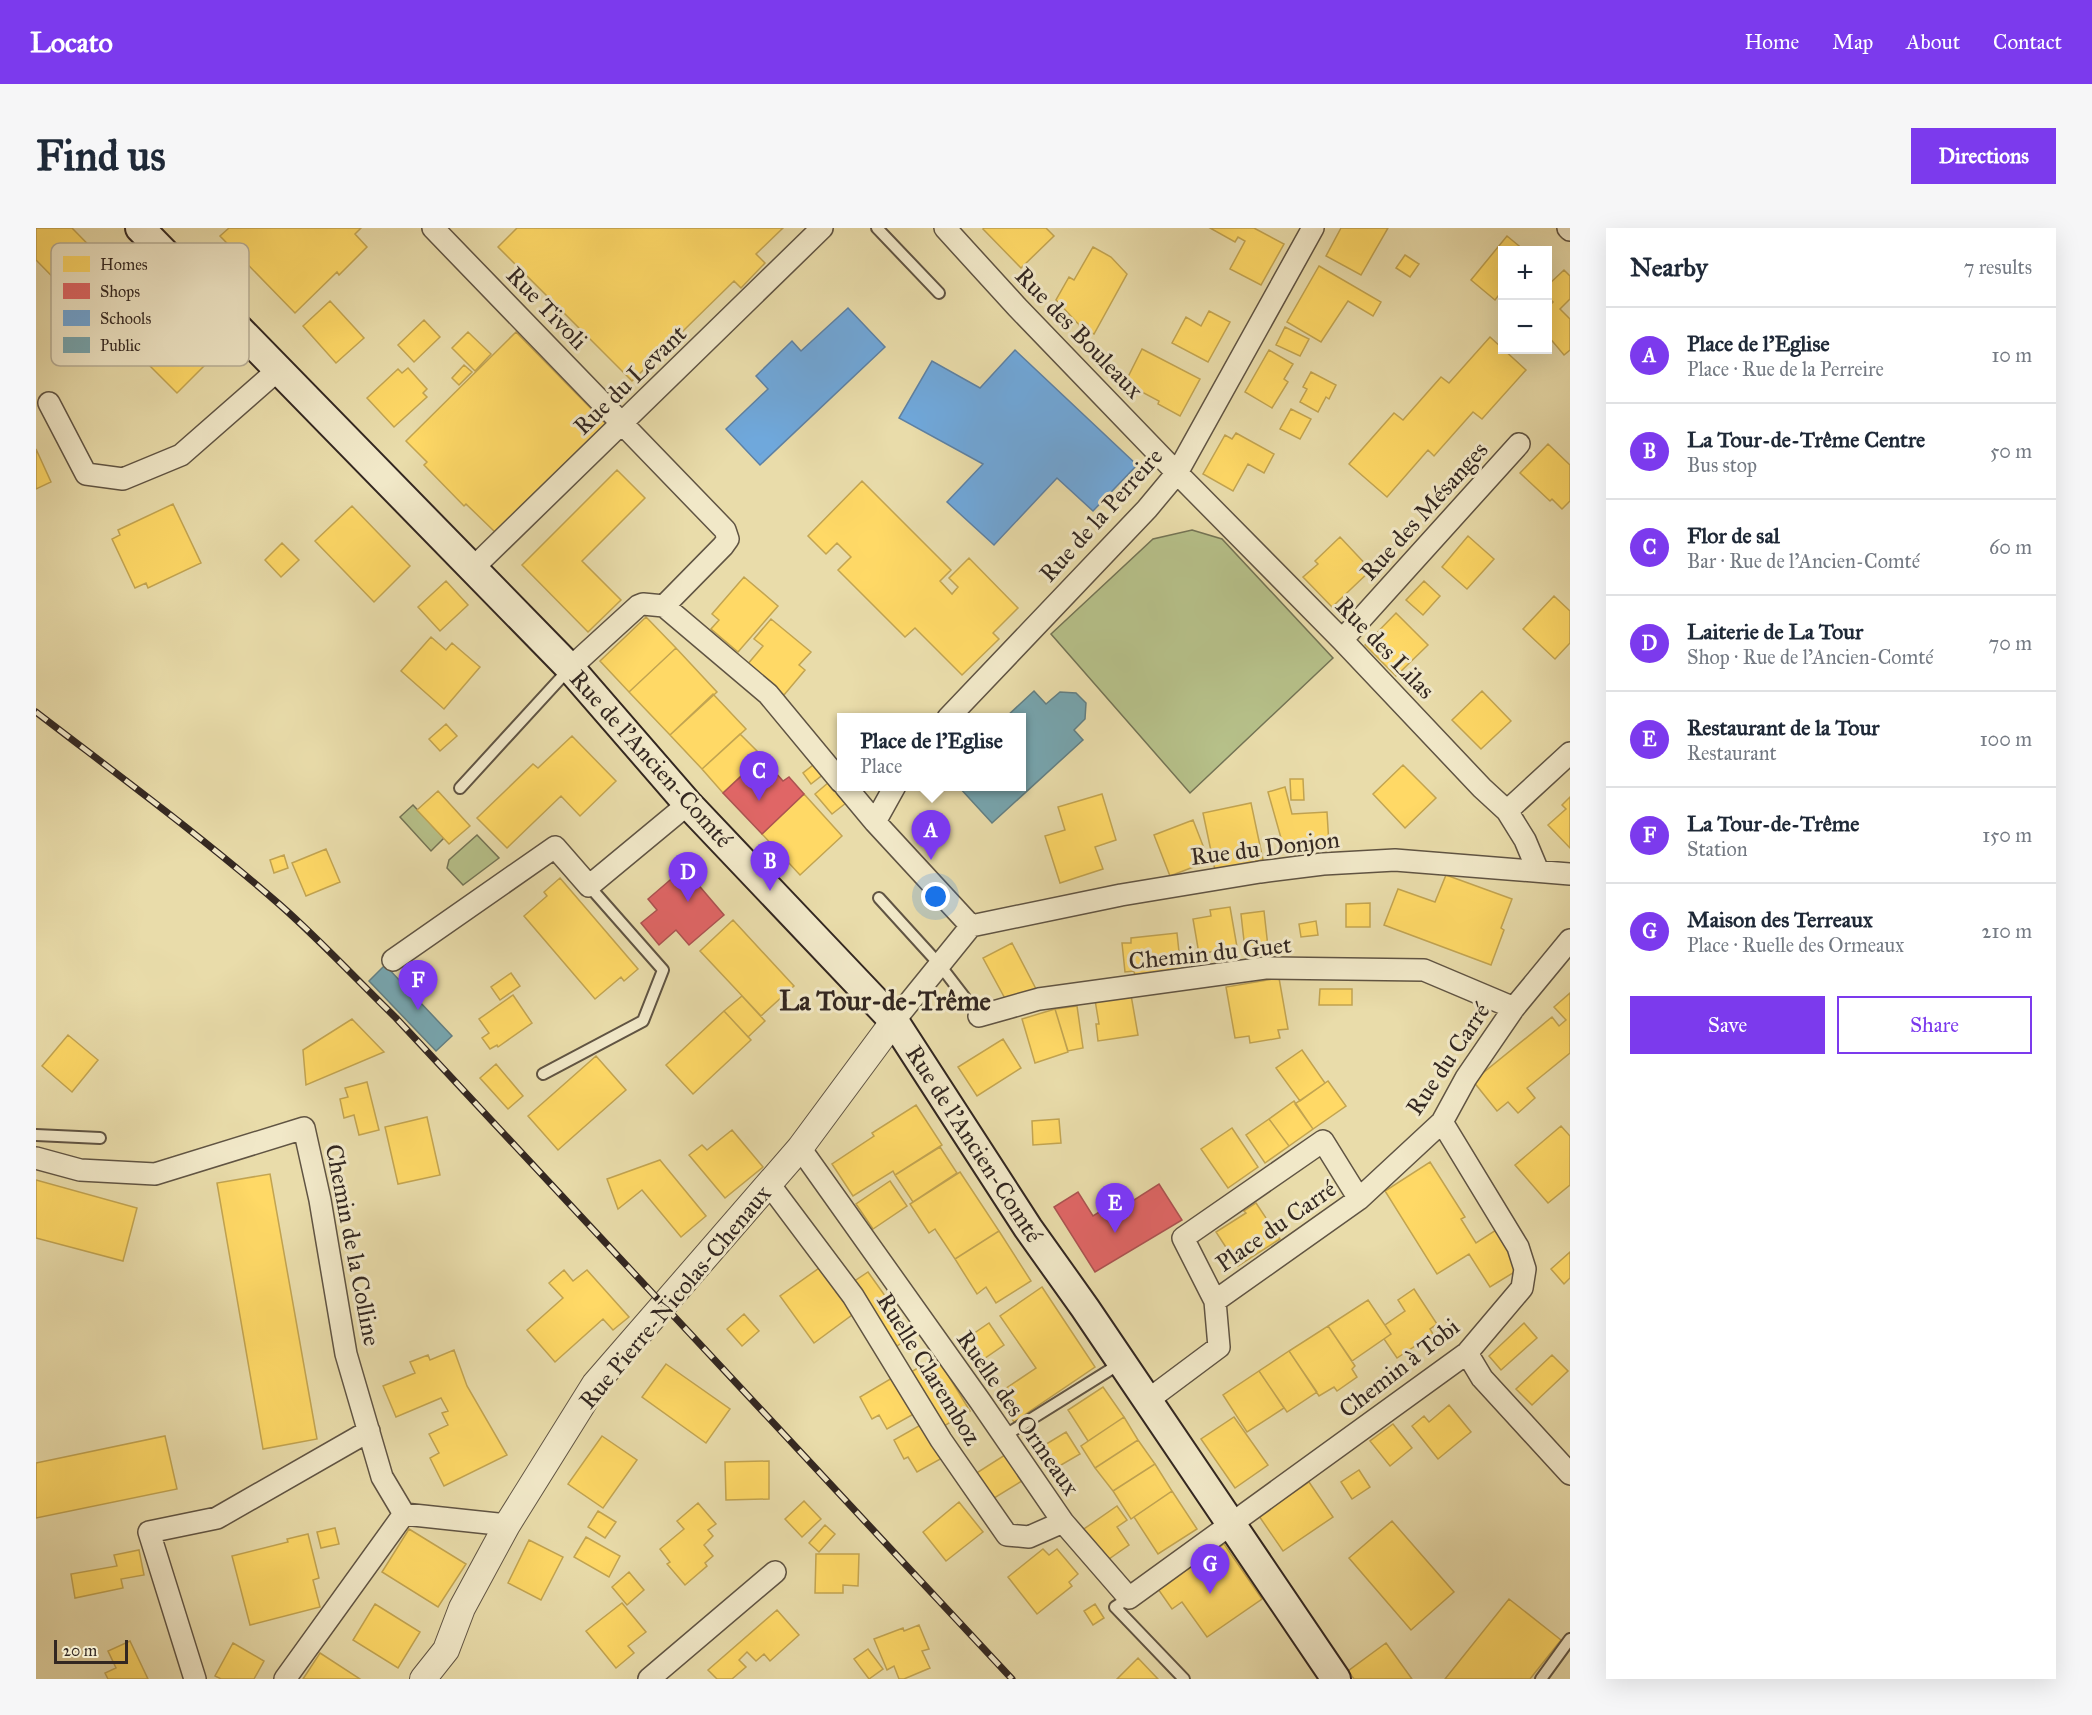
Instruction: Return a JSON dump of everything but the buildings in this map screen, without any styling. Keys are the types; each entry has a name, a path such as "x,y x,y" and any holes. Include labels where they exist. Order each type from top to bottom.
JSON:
{"main road":[{"name":"Rue de l'Ancien-Comté","path":"140,228 155,243"},
{"name":"Rue de l'Ancien-Comté","path":"249,339 570,668 687,804 894,1022 1028,1228 1148,1400 1336,1679"}],"street":[{"name":"Rue Tivoli","path":"433,228 718,521 727,535 728,539 723,546 664,606"},
{"name":"Rue du Levant","path":"473,568 822,228"},
{"name":"Rue des Bouleaux","path":"945,228 1017,307 1177,473"},
{"name":"Rue de la Perreire","path":"952,713 1147,509 1177,473 1313,228"},
{"path":"49,403 86,474 123,479 181,455 279,369"},
{"name":"Rue des Mésanges","path":"1342,640 1519,444"},
{"name":"Rue des Lilas","path":"1177,473 1342,640 1482,788 1507,811 1538,871"},
{"path":"570,668 638,606 643,604 664,606 768,694 837,777"},
{"path":"1507,811 1570,753"},
{"path":"849,791 971,926 894,1022"},
{"path":"875,822 892,791"},
{"path":"393,960 555,847 589,886 687,804"},
{"name":"Rue du Donjon","path":"971,926 1121,895 1323,864 1395,860 1570,874"},
{"name":"Rue du Carré","path":"1359,1199 1442,1122 1466,1078 1514,1008 1570,940"},
{"name":"Chemin du Guet","path":"979,1016 1039,999 1265,968 1424,970 1514,1008"},
{"name":"Rue Pierre-Nicolas-Chenaux","path":"423,1679 446,1650 462,1608 507,1525 595,1384 800,1148 894,1022"},
{"name":"Chemin à Tobi","path":"1232,1524 1467,1353 1522,1288 1525,1269 1518,1247 1442,1122"},
{"name":"Chemin de la Colline","path":"36,1158 80,1170 155,1174 304,1128 320,1200 346,1354 382,1477 404,1514"},
{"path":"1215,1301 1183,1238 1323,1141 1359,1199"},
{"name":"Ruelle des Ormeaux","path":"800,1148 1063,1522 1129,1598"},
{"name":"Ruelle Claremboz","path":"769,1184 853,1296 941,1440 1007,1535 1029,1537 1063,1522"},
{"name":"Place du Carré","path":"1148,1400 1219,1347 1215,1301 1359,1199"},
{"path":"1467,1353 1482,1378 1570,1474"},
{"path":"195,1679 149,1532 217,1518 369,1431"},
{"path":"285,1679 404,1514 507,1525"},
{"path":"1129,1598 1232,1524"},
{"path":"649,1679 775,1572"}],"lane":[{"path":"877,228 939,293"},
{"path":"460,788 570,668"},
{"path":"543,1074 643,1021 663,970 589,886"},
{"path":"879,898 939,964 979,1016"},
{"path":"36,1135 100,1138"},
{"path":"1004,1436 1122,1362"},
{"path":"1129,1598 1116,1607 1184,1679"},
{"path":"1540,1679 1570,1639"}],"green space":[{"path":"1192,530 1222,539 1333,658 1190,793 1051,634 1153,539"},
{"path":"413,805 444,838 431,851 400,817"},
{"path":"477,835 499,858 463,885 447,868 449,860"}],"railway":[{"path":"36,712 220,854 324,946 396,1018 1012,1679"}],"place":[{"name":"Flor de sal","path":"759,801"},
{"name":"Place de l'Eglise","path":"931,860"},
{"name":"La Tour-de-Trême Centre","path":"770,891"},
{"name":"Laiterie de La Tour","path":"688,902"},
{"name":"La Tour-de-Trême","path":"418,1010"},
{"name":"Restaurant de la Tour","path":"1115,1233"},
{"name":"Maison des Terreaux","path":"1210,1594"}],"district":[{"name":"La Tour-de-Trême","path":"885,1001"}]}
